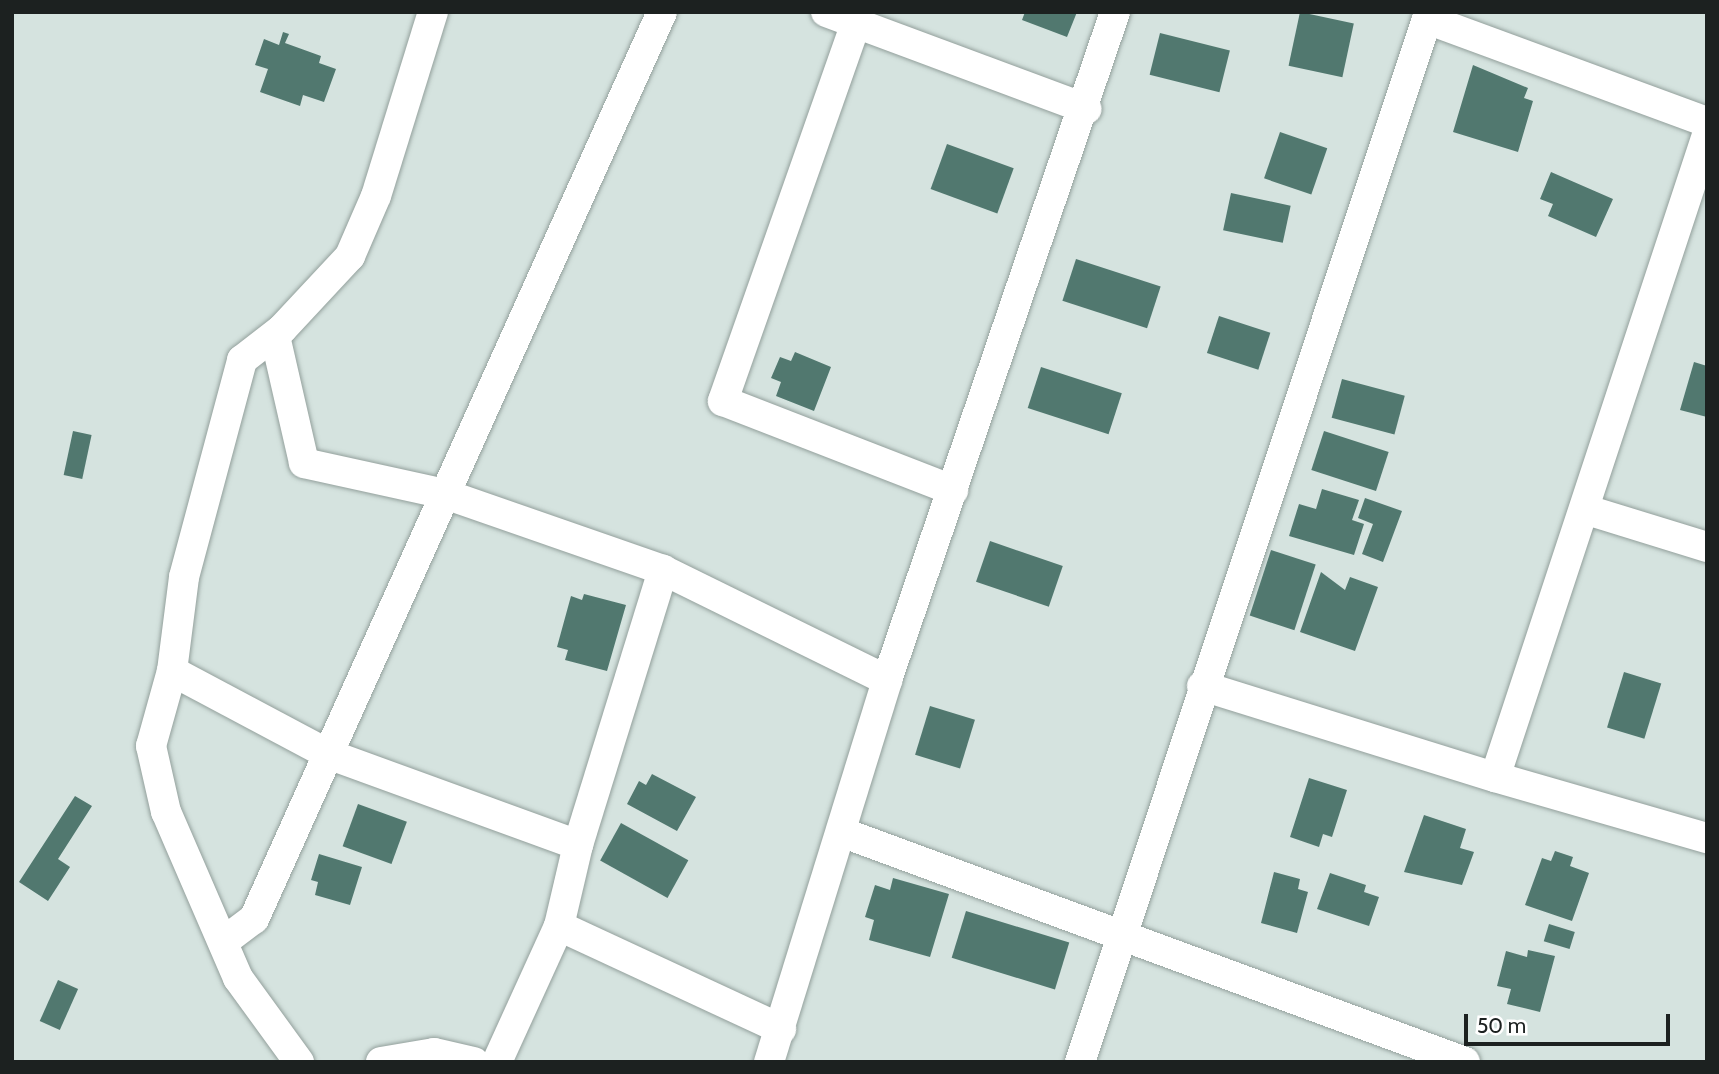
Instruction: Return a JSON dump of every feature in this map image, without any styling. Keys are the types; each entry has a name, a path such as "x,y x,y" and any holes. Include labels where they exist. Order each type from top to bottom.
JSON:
{"street":[{"path":"299,1062 243,986 151,764 172,671 184,577 234,380 247,353 275,336 350,256 376,196 433,12"},
{"path":"223,942 254,919 662,12"},
{"path":"826,12 1087,108"},
{"path":"769,1062 887,680 1087,108 1115,12"},
{"path":"1080,1062 1421,14 1707,121"},
{"path":"856,23 723,401 953,490"},
{"path":"1495,777 1587,510 1707,135"},
{"path":"275,336 304,463 445,494 663,569 887,680"},
{"path":"1587,510 1707,547"},
{"path":"497,1062 559,926 578,845 663,569"},
{"path":"172,671 328,754 578,845"},
{"path":"1202,686 1495,777 1707,838"},
{"path":"841,832 1122,932 1465,1062"},
{"path":"559,926 781,1029"},
{"path":"381,1062 434,1053 474,1062"}],"building":[{"path":"1025,12 1077,12 1067,37 1022,20"},
{"path":"1300,12 1354,23 1342,77 1289,66"},
{"path":"283,32 289,34 285,43 321,56 319,63 336,69 324,102 303,95 300,106 260,92 268,69 255,65 264,39 279,45"},
{"path":"1160,33 1230,50 1219,92 1150,75"},
{"path":"1473,65 1528,88 1524,98 1533,101 1518,152 1453,132"},
{"path":"1280,132 1327,148 1311,195 1264,178"},
{"path":"947,144 1014,168 997,213 931,189"},
{"path":"1551,172 1613,199 1596,237 1548,216 1553,204 1540,199"},
{"path":"1231,193 1291,206 1283,243 1223,230"},
{"path":"1076,259 1161,287 1147,328 1062,301"},
{"path":"1219,316 1270,333 1258,370 1207,353"},
{"path":"795,352 831,367 814,411 776,396 781,382 771,378 780,357 791,361"},
{"path":"1694,362 1707,366 1707,417 1680,410"},
{"path":"1041,367 1122,393 1109,434 1028,408"},
{"path":"1342,379 1405,396 1394,434 1332,418"},
{"path":"73,431 92,435 82,479 64,475"},
{"path":"1324,431 1389,452 1376,491 1311,470"},
{"path":"1322,489 1359,500 1352,520 1364,524 1354,555 1289,536 1299,504 1316,509"},
{"path":"1365,498 1402,511 1383,562 1362,554 1373,524 1358,518"},
{"path":"990,541 1063,566 1049,607 976,582"},
{"path":"1271,550 1316,565 1294,630 1250,616"},
{"path":"1321,572 1345,590 1350,577 1378,587 1355,651 1300,632"},
{"path":"584,594 626,605 607,671 565,660 568,650 557,647 571,596 582,600"},
{"path":"1624,672 1661,683 1644,739 1607,727"},
{"path":"930,706 975,720 960,769 915,755"},
{"path":"652,774 696,797 677,831 627,804 639,781 646,785"},
{"path":"1309,778 1347,790 1332,837 1323,834 1319,847 1290,837"},
{"path":"75,796 92,806 58,859 70,867 48,901 19,882"},
{"path":"358,804 407,822 391,864 343,846"},
{"path":"1424,815 1466,829 1460,848 1474,852 1462,885 1404,872"},
{"path":"621,823 688,860 667,898 600,861"},
{"path":"1555,851 1573,857 1570,866 1589,873 1572,921 1525,905 1542,858 1551,861"},
{"path":"319,854 362,867 350,905 315,895 318,882 311,880"},
{"path":"1274,872 1300,879 1298,889 1308,892 1297,933 1261,923"},
{"path":"1330,873 1366,885 1364,892 1379,897 1369,926 1317,909"},
{"path":"893,878 949,894 930,957 869,940 874,920 865,917 875,885 890,890"},
{"path":"966,911 1069,943 1055,989 952,958"},
{"path":"1549,924 1575,932 1570,949 1544,941"},
{"path":"1528,950 1555,956 1540,1012 1507,1004 1511,989 1497,986 1506,951 1527,957"},
{"path":"58,980 78,989 60,1030 40,1021"}]}
